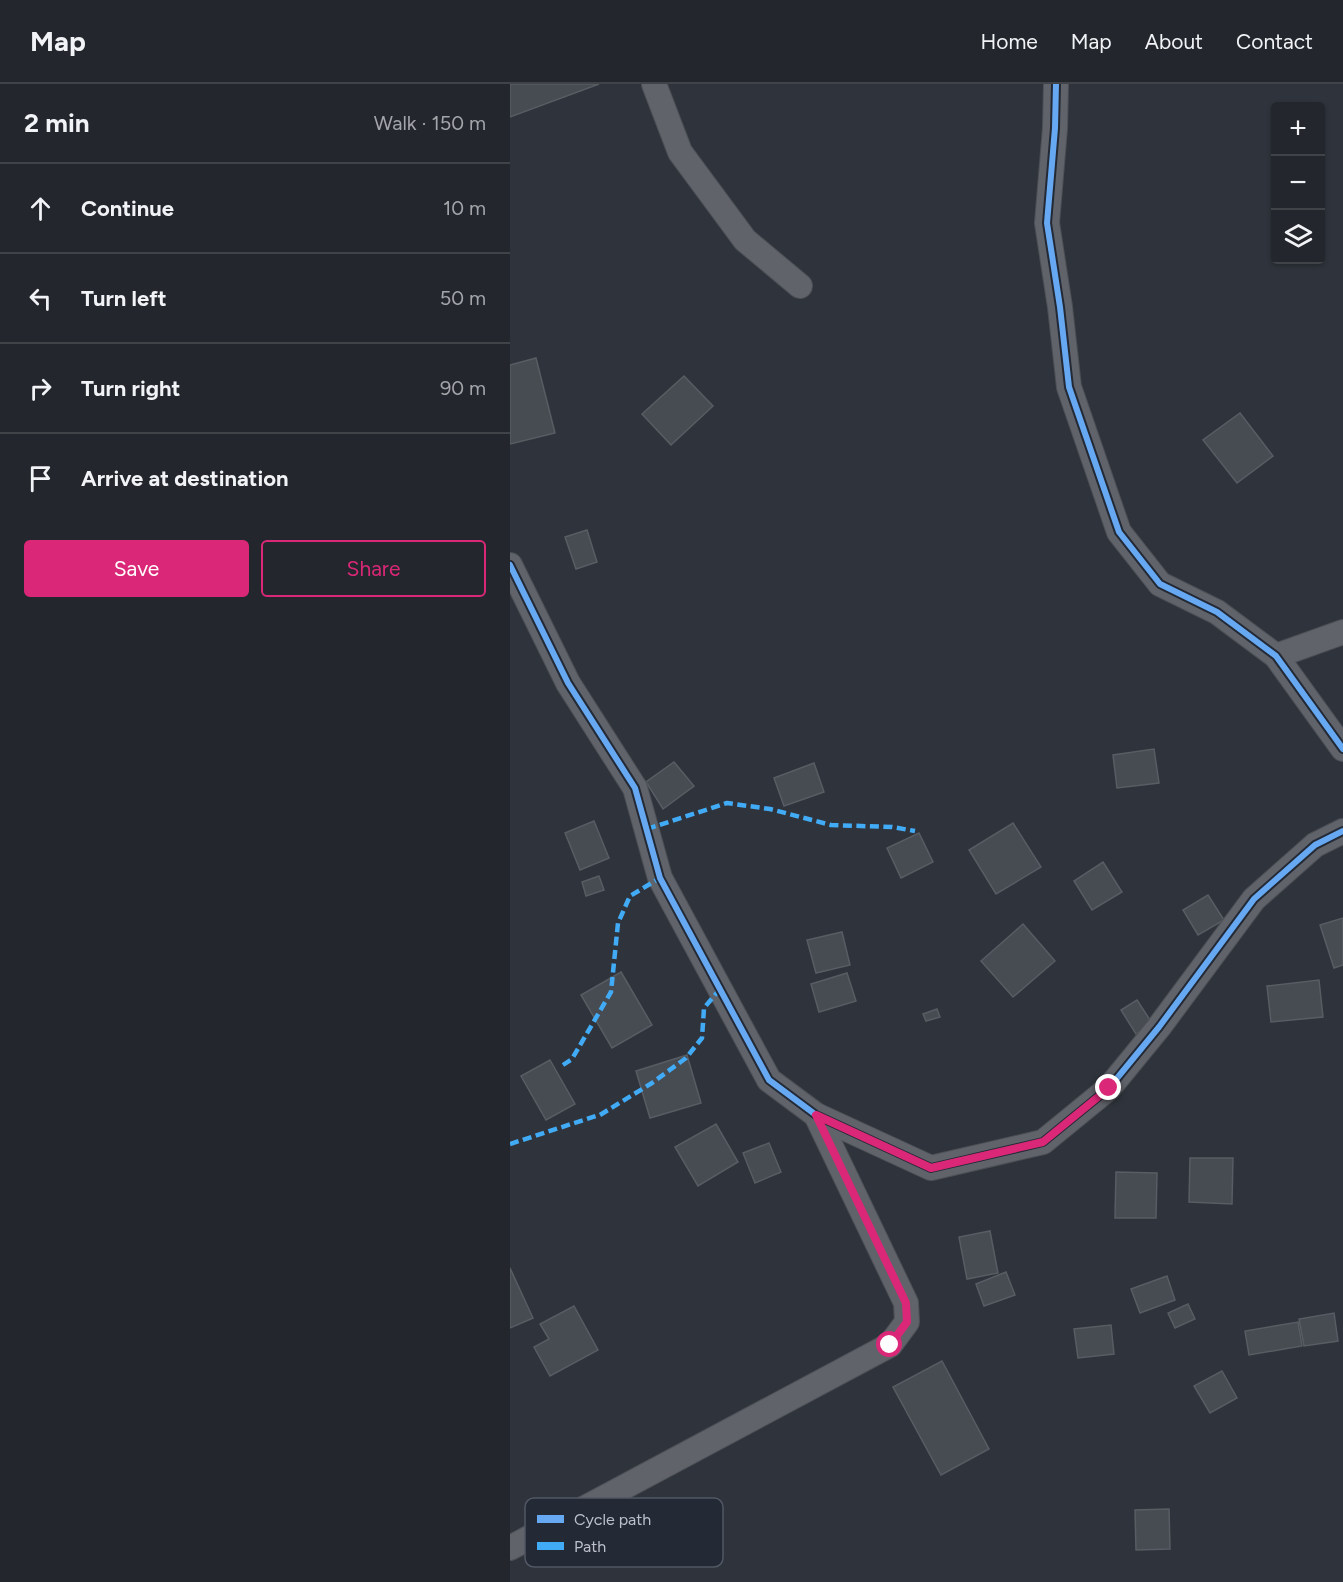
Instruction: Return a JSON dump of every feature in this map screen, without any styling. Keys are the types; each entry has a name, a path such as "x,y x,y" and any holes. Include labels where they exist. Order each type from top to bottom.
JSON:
{"street":[{"path":"654,84 680,152 745,240 800,286"},
{"path":"1056,84 1055,128 1047,224 1069,387 1119,532 1160,584 1217,612 1276,656 1343,748"},
{"path":"510,565 568,683 635,788 660,878 769,1080 816,1115 931,1168 1043,1142 1109,1088 1159,1027 1254,900 1315,845 1343,831"},
{"path":"1276,656 1343,632"},
{"path":"604,1498 890,1345 907,1322 906,1303 816,1115"},
{"path":"510,1548 525,1540"}],"building":[{"path":"510,84 599,84 510,117"},
{"path":"536,358 555,433 510,444 510,365"},
{"path":"684,376 713,406 671,445 642,414"},
{"path":"1240,413 1273,456 1237,483 1203,440"},
{"path":"587,530 597,562 576,569 565,537"},
{"path":"1154,749 1159,783 1117,788 1113,755"},
{"path":"674,762 694,786 663,809 646,782"},
{"path":"814,763 824,792 784,806 774,778"},
{"path":"594,821 609,858 580,870 565,833"},
{"path":"1013,823 1041,867 996,894 969,850"},
{"path":"919,833 933,862 901,878 887,848"},
{"path":"1103,862 1122,892 1092,910 1074,881"},
{"path":"599,876 604,890 586,896 582,882"},
{"path":"1208,895 1224,920 1198,935 1183,910"},
{"path":"1343,918 1343,965 1334,968 1320,925"},
{"path":"1023,924 1055,961 1013,997 981,961"},
{"path":"842,932 850,965 816,973 807,940"},
{"path":"621,972 652,1025 612,1048 581,995"},
{"path":"847,973 856,1001 819,1012 811,984"},
{"path":"1319,980 1323,1017 1271,1022 1267,986"},
{"path":"1137,1000 1152,1023 1136,1034 1121,1010"},
{"path":"937,1009 940,1017 926,1021 923,1014"},
{"path":"687,1055 701,1103 650,1118 636,1071"},
{"path":"550,1060 575,1104 546,1120 521,1076"},
{"path":"716,1124 738,1162 698,1186 675,1147"},
{"path":"769,1143 781,1172 755,1183 743,1153"},
{"path":"1190,1158 1233,1158 1232,1204 1189,1202"},
{"path":"1116,1172 1157,1173 1156,1218 1115,1218"},
{"path":"990,1231 998,1273 967,1279 959,1237"},
{"path":"510,1268 533,1318 510,1328"},
{"path":"1006,1272 1015,1295 984,1306 976,1284"},
{"path":"1167,1276 1175,1300 1140,1313 1131,1289"},
{"path":"1188,1304 1195,1319 1175,1328 1168,1313"},
{"path":"574,1306 598,1350 550,1376 534,1347 549,1339 540,1324"},
{"path":"1334,1313 1338,1341 1304,1346 1299,1319"},
{"path":"1298,1322 1302,1346 1249,1355 1245,1331"},
{"path":"1111,1325 1114,1354 1078,1358 1074,1329"},
{"path":"942,1361 989,1449 941,1475 893,1387"},
{"path":"1222,1371 1237,1398 1210,1413 1194,1386"},
{"path":"1169,1509 1170,1549 1136,1550 1135,1510"}],"marked path":[{"path":"647,829 727,803 770,809 831,825 892,827 915,831"},
{"path":"563,1065 572,1059 611,992 618,923 630,896 660,878"},
{"path":"600,1115 652,1083 686,1058 702,1038 704,1008 720,989"},
{"path":"510,1144 599,1115"}],"cycle path":[{"path":"1056,84 1055,128 1047,223 1069,387 1119,532 1160,584 1217,612 1276,656 1343,749"},
{"path":"510,565 568,683 635,788 660,878 769,1080 816,1115 931,1168 1043,1142 1109,1088 1159,1027 1254,899 1315,845 1343,831"}],"route":[{"path":"890,1345 907,1322 906,1303 816,1115 931,1168 1043,1142 1109,1088"}]}
